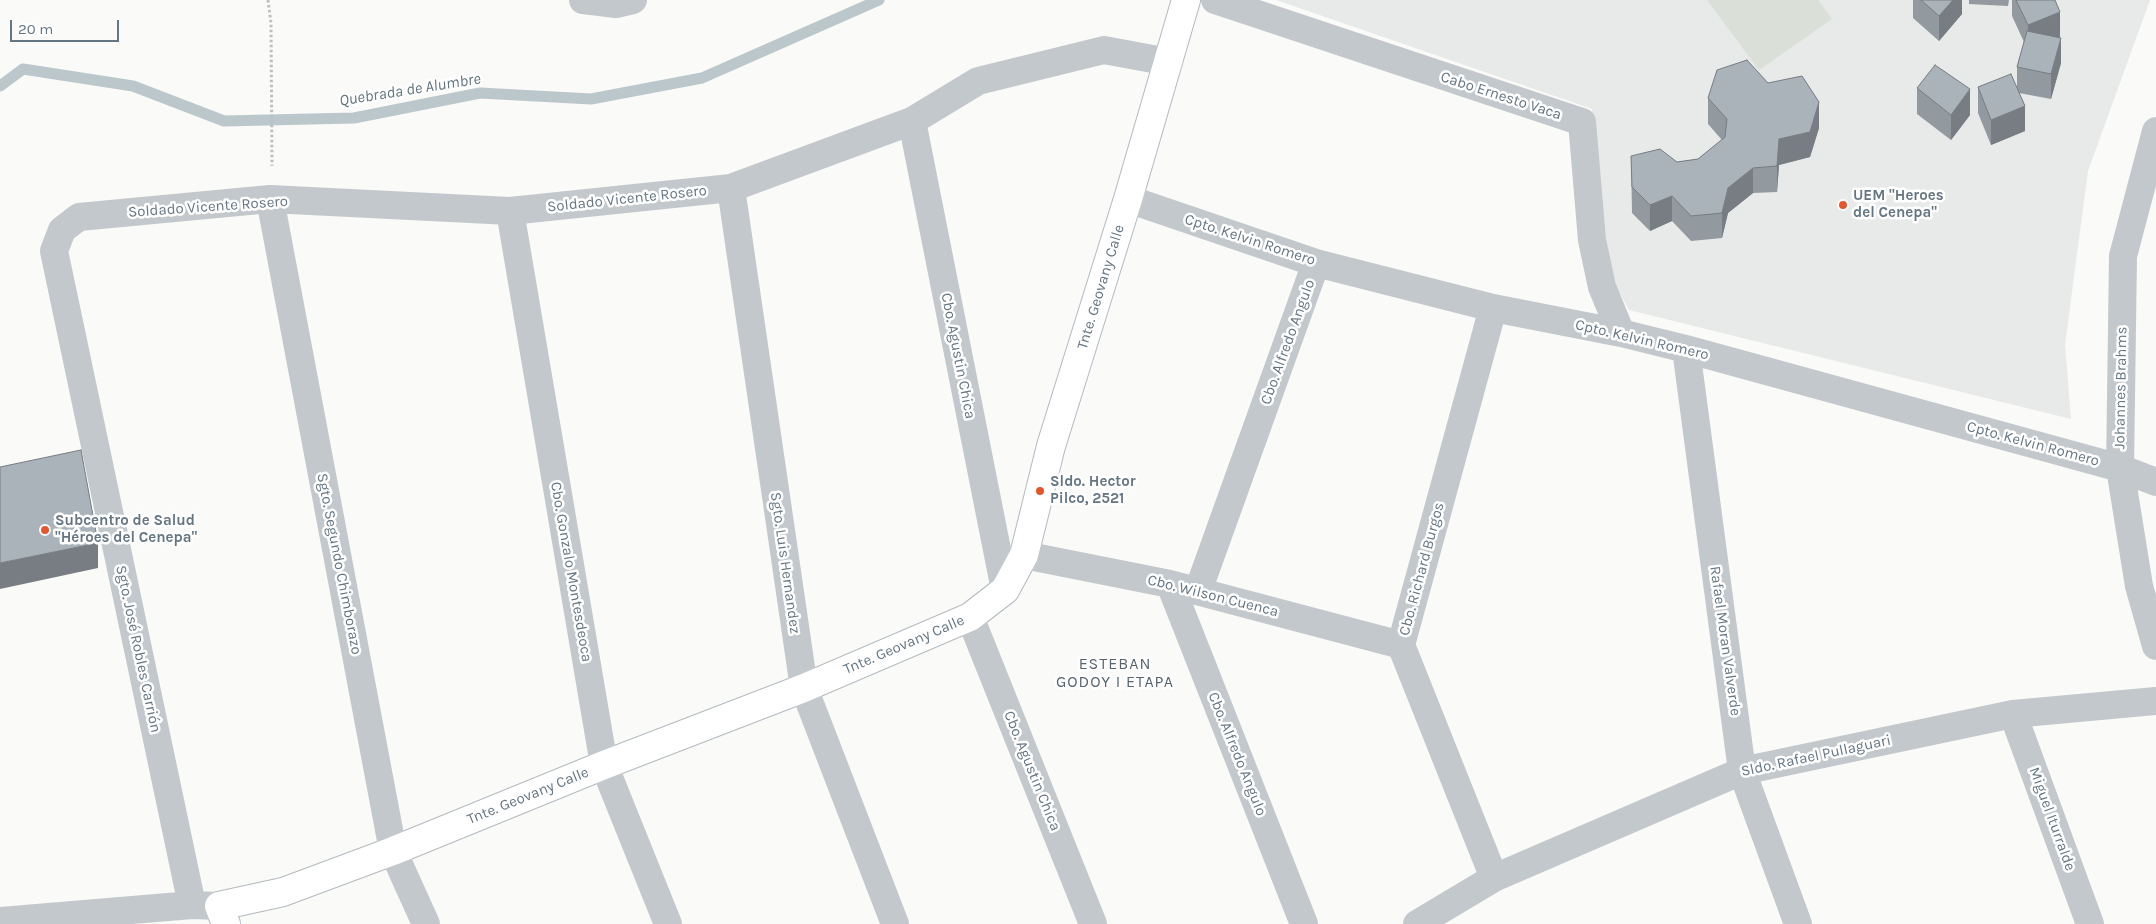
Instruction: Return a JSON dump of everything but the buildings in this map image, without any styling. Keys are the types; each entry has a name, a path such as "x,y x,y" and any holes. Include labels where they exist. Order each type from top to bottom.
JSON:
{"street":[{"path":"583,0 621,1"},
{"name":"Tnte. Geovany Calle","path":"222,915 393,851 604,765 804,688 970,617 1005,590 1024,555 1051,446 1128,199 1186,0"},
{"name":"Cabo Ernesto Vaca","path":"1215,0 1582,122 1592,240 1602,287 1621,334"},
{"name":"Soldado Vicente Rosero","path":"62,230 79,217 270,199 510,211 730,188 912,121 978,81 1104,50 1169,62"},
{"name":"Cbo. Agustin Chica","path":"912,121 1005,590"},
{"name":"Johannes Brahms","path":"2156,131 2123,256 2120,468 2139,586 2156,646"},
{"name":"Sgto. Luis Hernandez","path":"730,188 804,688 895,924"},
{"name":"Sgto. Segundo Chimborazo","path":"270,199 393,851 426,924"},
{"name":"Cpto. Kelvin Romero","path":"1128,199 1316,263 1493,308 1686,349 2120,468 2156,482"},
{"name":"Cbo. Gonzalo Montesdeoca","path":"510,211 604,765 668,924"},
{"name":"Sgto. José Robles Carrión","path":"62,230 54,251 192,905"},
{"name":"Cbo. Alfredo Angulo","path":"1198,591 1316,263"},
{"name":"Cbo. Richard Burgos","path":"1493,308 1401,645 1494,878"},
{"name":"Rafael Moran Valverde","path":"1686,349 1742,771 1798,924"},
{"name":"Cbo. Wilson Cuenca","path":"1024,555 1170,584 1401,645"},
{"name":"Cbo. Alfredo Angulo","path":"1170,584 1304,924"},
{"name":"Cbo. Agustin Chica","path":"970,617 1093,924"},
{"name":"Sldo. Rafael Pullaguari","path":"1417,924 1494,878 1742,771 2013,714 2156,701"},
{"name":"Miguel Iturralde","path":"2013,714 2090,924"},
{"path":"0,920 192,905 222,915"}],"path":[{"path":"268,0 273,148"}],"shaded area":[{"name":"UEM \"Heroes del Cenepa\"","path":"1276,0 2150,0 2088,171 2065,345 2071,419 1629,310 1614,283 1606,240 1592,109"},
{"path":"1707,0 1818,0 1832,19 1759,70"}],"waterway":[{"name":"Quebrada de Alumbre","path":"0,86 23,69 133,86 224,121 354,118 480,93 591,99 702,78 879,0"}],"place":[{"name":"UEM \"Heroes del Cenepa\"","path":"1843,205"},
{"name":"Sldo. Hector Pilco, 2521","path":"1040,491"},
{"name":"Subcentro de Salud \"Héroes del Cenepa\"","path":"45,530"}],"district":[{"name":"ESTEBAN GODOY I ETAPA","path":"1115,673"}]}
